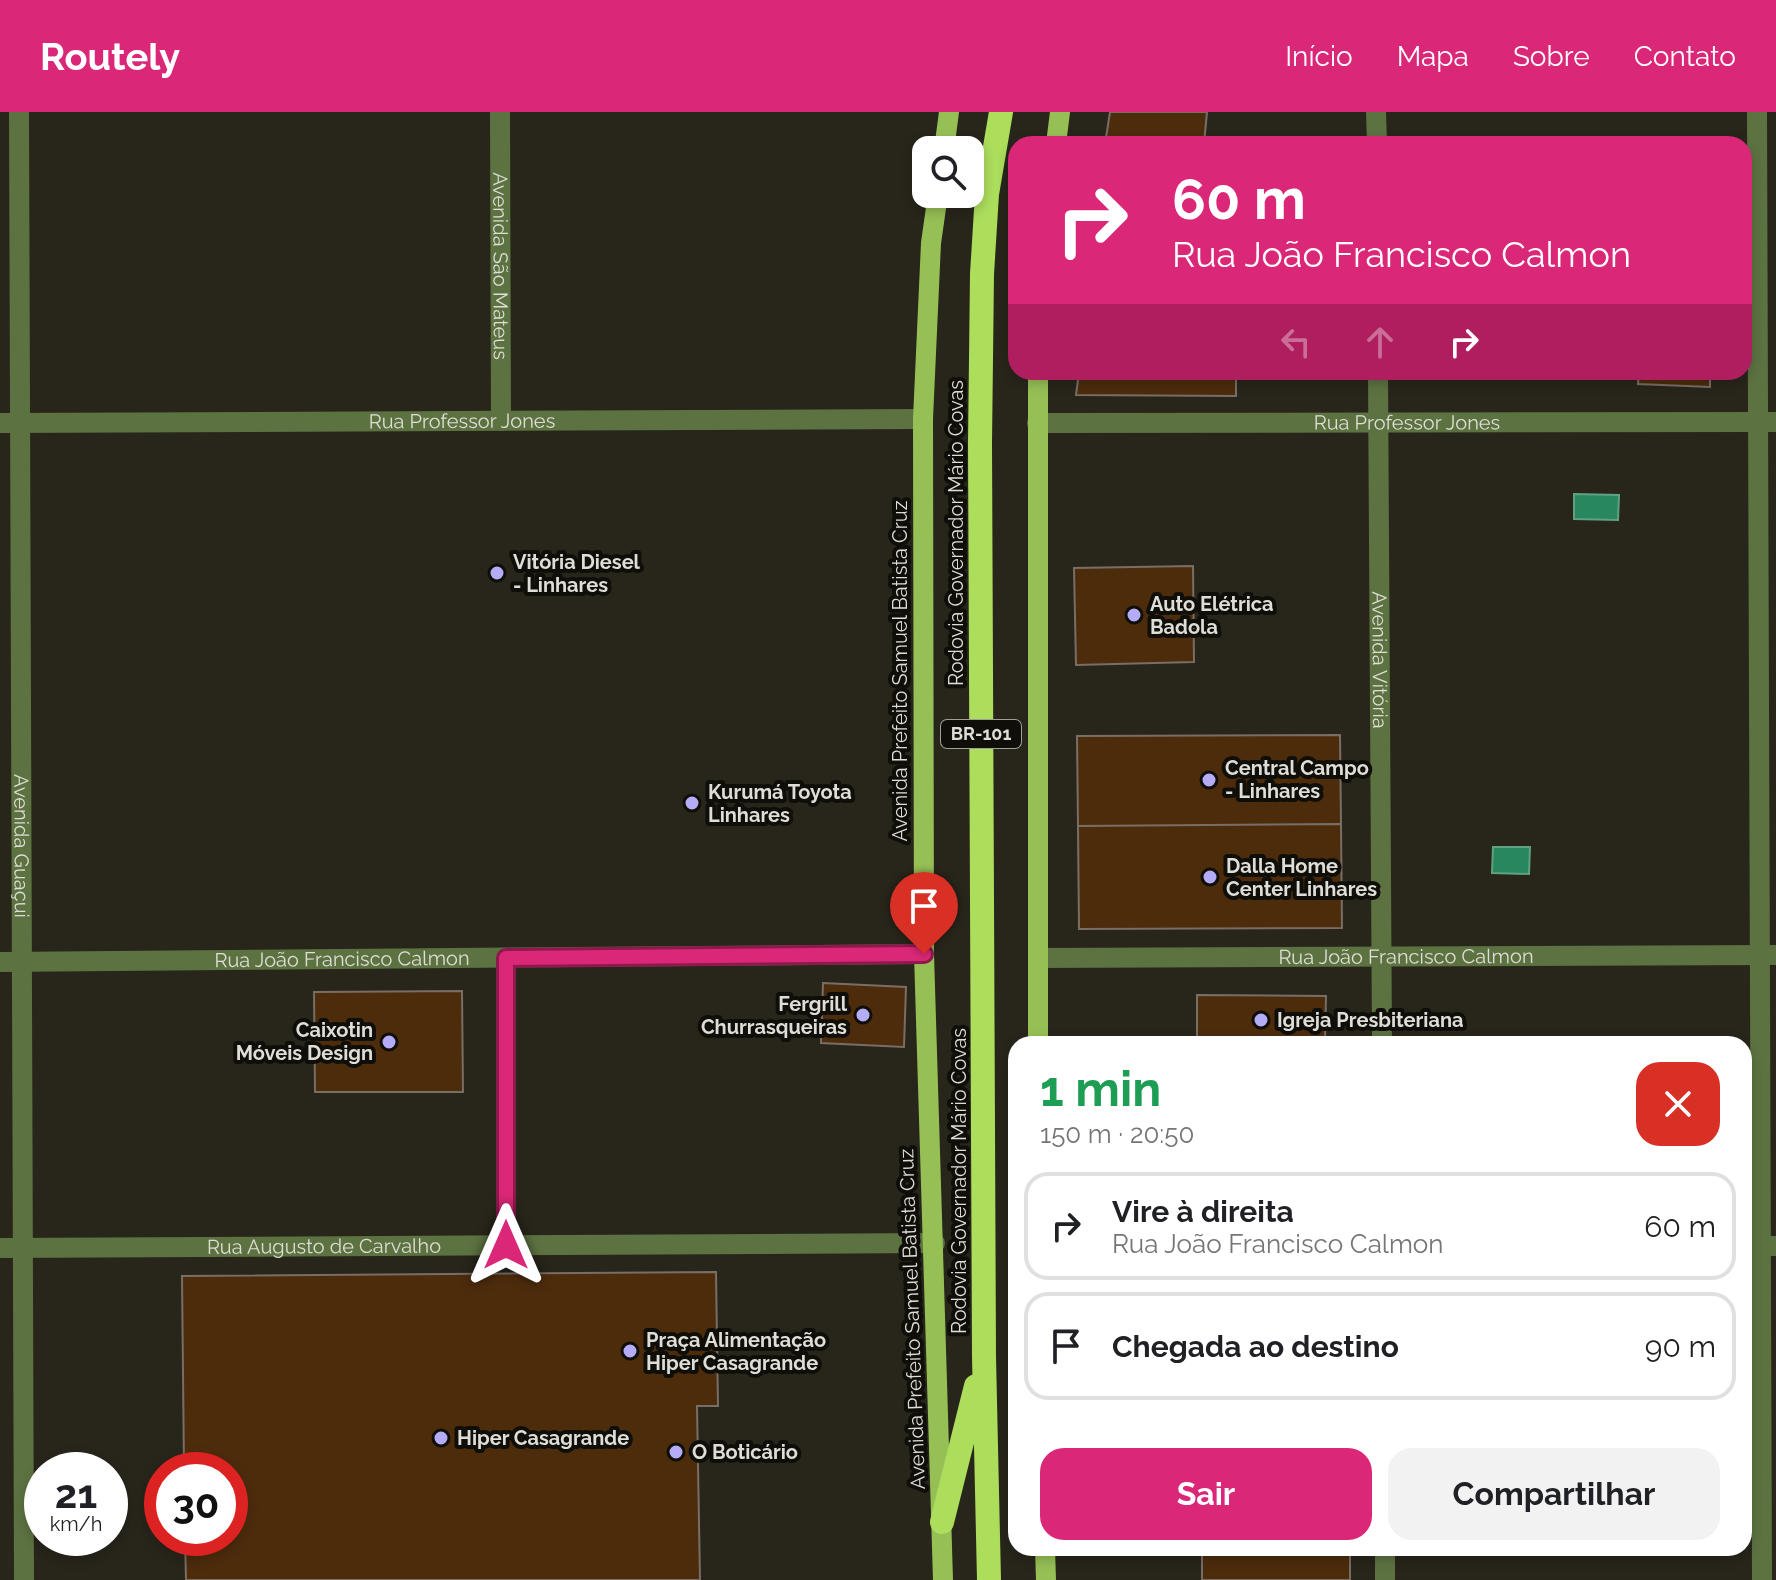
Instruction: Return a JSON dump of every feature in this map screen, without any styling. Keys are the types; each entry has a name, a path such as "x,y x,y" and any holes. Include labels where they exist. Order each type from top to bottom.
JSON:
{"highway":[{"name":"Rodovia Governador Mário Covas","path":"989,1580 984,1357 980,339 987,194 1001,112"},
{"path":"942,1522 984,1357"}],"main road":[{"path":"946,136 949,112"},
{"path":"1057,136 1060,112"},
{"name":"Avenida Prefeito Samuel Batista Cruz","path":"936,208 931,243 923,419 924,954 943,1580"},
{"path":"1038,380 1038,1036"},
{"path":"1045,1556 1046,1580"}],"street":[{"name":"Avenida Guaçui","path":"19,112 10,423 22,962 24,1580"},
{"name":"Avenida São Mateus","path":"500,112 501,421"},
{"path":"1376,112 1377,136"},
{"path":"1757,112 1767,422 1768,955 1760,1246 1762,1580"},
{"name":"Avenida Vitória","path":"1378,380 1382,1036"},
{"name":"Rua Professor Jones","path":"10,423 923,419"},
{"name":"Rua Professor Jones","path":"1037,423 1767,422"},
{"name":"Rua João Francisco Calmon","path":"0,962 924,954"},
{"name":"Rua João Francisco Calmon","path":"1038,958 1768,955"},
{"path":"506,958 506,1245"},
{"name":"Rua Augusto de Carvalho","path":"0,1248 935,1243"},
{"path":"1385,1556 1385,1580"}],"shaded area":[{"path":"1574,494 1619,495 1618,520 1574,519"},
{"path":"1493,847 1530,847 1529,874 1492,873"}],"building":[{"path":"1110,112 1207,112 1205,136 1106,136"},
{"path":"1078,380 1236,380 1236,396 1076,395"},
{"path":"1638,380 1710,380 1710,387 1638,384"},
{"name":"Auto Elétrica Badola","path":"1193,566 1194,662 1076,665 1074,568"},
{"name":"Central Campo - Linhares","path":"1340,735 1341,824 1078,826 1077,736"},
{"name":"Dalla Home Center Linhares","path":"1341,824 1342,928 1079,929 1078,826"},
{"name":"Fergrill Churrasqueiras","path":"823,983 906,987 904,1047 821,1043"},
{"name":"Caixotin Móveis Design","path":"462,991 463,1092 315,1092 314,992"},
{"name":"Igreja Presbiteriana","path":"1197,995 1326,996 1325,1036 1197,1036"},
{"name":"Hiper Casagrande","path":"716,1272 718,1406 697,1406 700,1580 186,1580 185,1556 248,1556 248,1452 184,1452 182,1276"},
{"path":"1202,1556 1350,1556 1350,1580 1202,1580"}],"place":[{"name":"Vitória Diesel - Linhares","path":"497,573"},
{"name":"Auto Elétrica Badola","path":"1134,615"},
{"name":"Central Campo - Linhares","path":"1209,780"},
{"name":"Kurumá Toyota Linhares","path":"692,803"},
{"name":"Dalla Home Center Linhares","path":"1210,877"},
{"name":"Fergrill Churrasqueiras","path":"863,1015"},
{"name":"Igreja Presbiteriana","path":"1261,1020"},
{"name":"Caixotin Móveis Design","path":"389,1042"},
{"name":"Praça Alimentação Hiper Casagrande","path":"630,1351"},
{"name":"Hiper Casagrande","path":"441,1438"},
{"name":"O Boticário","path":"676,1452"}],"route":[{"path":"506,1245 506,958 924,954"}]}
